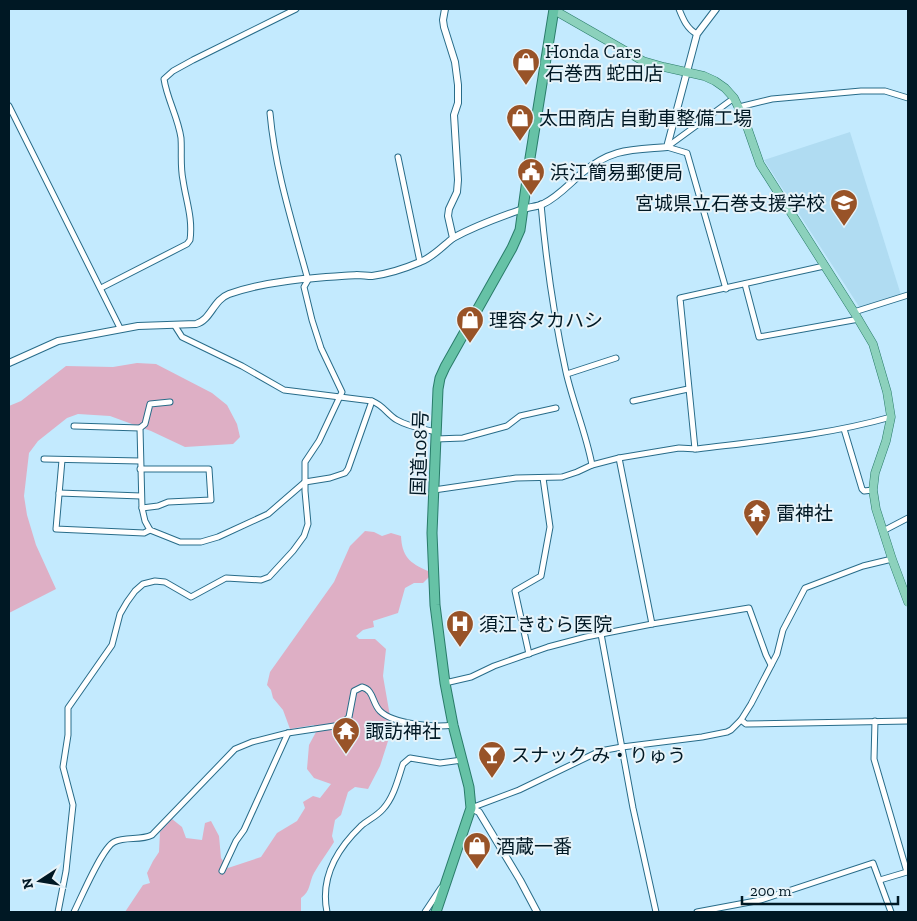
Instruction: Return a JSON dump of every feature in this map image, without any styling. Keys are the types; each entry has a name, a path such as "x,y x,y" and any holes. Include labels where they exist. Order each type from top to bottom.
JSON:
{"highway":[{"name":"国道108号","path":"436,912 471,808 469,787 453,725 445,683 435,605 432,533 438,390 440,378 520,230 554,10"}],"main road":[{"path":"554,10 643,61 704,76 715,81 734,98 760,164 873,344 887,392 891,417 875,473 873,490 876,509 892,559 907,597"}],"street":[{"path":"101,288 187,244 190,240 190,206 182,178 181,138 175,111 164,79 173,71 193,60 296,9"},
{"path":"446,9 443,20 444,27 455,62 458,85 458,103 454,115 458,180 457,192 449,209 448,216 454,238"},
{"path":"679,9 685,23 697,34"},
{"path":"667,147 697,34 716,9"},
{"path":"739,107 772,99 861,91 885,91 908,98"},
{"path":"667,147 734,98"},
{"path":"9,106 120,328"},
{"path":"58,912 66,871 72,814 72,805 63,768 68,735 68,708 112,645 120,614 126,602 143,584 155,581 165,582 191,597 226,578 261,580 270,576 293,551 304,536 308,524 305,482 306,462 319,441 342,392 321,348 312,320 304,287 308,280 285,193 270,113"},
{"path":"9,363 48,344 120,328 202,323 215,304 228,295 273,284 376,275 420,262 472,228 541,204 552,198 582,173 607,156 619,152 667,147 687,153 726,288"},
{"path":"398,157 420,262"},
{"path":"541,204 551,296 567,374 592,465"},
{"path":"695,449 679,300 682,297 824,266"},
{"path":"745,284 760,337 859,319"},
{"path":"854,312 908,295"},
{"path":"174,326 182,337 242,366 276,387 284,390 372,401 382,406 396,420 436,435 463,438 507,426 520,416 556,408"},
{"path":"567,374 616,358"},
{"path":"633,401 688,389"},
{"path":"140,428 142,508 150,530 180,542 201,542 218,537 268,514 305,482 330,478 345,473 372,401"},
{"path":"74,426 140,428 145,424 150,404 170,402"},
{"path":"434,490 516,478 562,477 592,465 619,458 679,448 695,449 844,429 891,417"},
{"path":"844,429 862,489 864,491 873,490"},
{"path":"619,458 652,624"},
{"path":"44,459 140,461"},
{"path":"62,460 56,529 144,533 150,530"},
{"path":"140,469 209,469 212,500 168,502 158,506 142,508"},
{"path":"529,654 515,591 541,576 550,527 543,478"},
{"path":"59,493 141,496"},
{"path":"883,531 908,518"},
{"path":"471,808 519,790 600,752 622,747 727,732 741,720 777,654 783,630 805,588 863,566 892,559"},
{"path":"445,683 471,676 529,654 601,634 749,608 771,665"},
{"path":"601,634 633,808 656,912"},
{"path":"74,912 108,846 117,841 142,839 152,834 235,749 245,743 288,733 334,727 344,723 349,717 354,691 362,687 368,689 376,706 388,716 428,726 453,725"},
{"path":"741,720 746,724 908,721"},
{"path":"876,721 874,758 907,872 880,880"},
{"path":"222,871 236,841 244,830 288,733"},
{"path":"328,912 327,884 332,864 340,850 362,826 385,806 406,760 410,758 440,763 462,760"},
{"path":"471,808 479,812 537,912"},
{"path":"697,912 761,900 873,863 891,912"},
{"path":"425,912 447,879"}],"shaded area":[{"name":"宮城県立石巻支援学校","path":"850,132 901,295 860,308 764,160"},
{"path":"137,363 156,364 212,393 227,405 237,424 240,437 233,444 185,447 151,431 110,416 78,414 67,418 38,441 29,453 24,496 27,515 36,545 56,589 9,613 9,406 21,401 66,366 113,367"},
{"path":"365,531 374,532 382,536 391,533 401,536 405,554 411,562 428,571 429,577 423,583 414,583 405,588 398,613 373,621 374,627 363,630 356,636 359,639 375,639 386,649 383,676 391,722 389,738 380,766 368,789 355,787 348,792 341,815 335,820 332,836 334,842 314,873 307,892 301,898 301,912 125,912 143,885 150,883 147,873 159,852 160,832 172,819 182,827 186,838 202,840 205,823 211,821 219,836 221,858 228,868 261,857 277,833 297,821 305,808 303,802 313,796 320,798 331,784 314,778 307,769 309,745 316,732 314,725 290,729 283,710 273,698 271,690 267,685 270,672 334,582 350,546"}],"place":[{"name":"Honda Cars 石巻西 蛇田店","path":"526,86"},
{"name":"太田商店 自動車整備工場","path":"520,142"},
{"name":"浜江簡易郵便局","path":"531,196"},
{"name":"宮城県立石巻支援学校","path":"844,227"},
{"name":"理容タカハシ","path":"470,344"},
{"name":"雷神社","path":"757,537"},
{"name":"須江きむら医院","path":"460,648"},
{"name":"諏訪神社","path":"346,755"},
{"name":"スナック み・りゅう","path":"492,779"},
{"name":"酒蔵一番","path":"477,870"}]}
